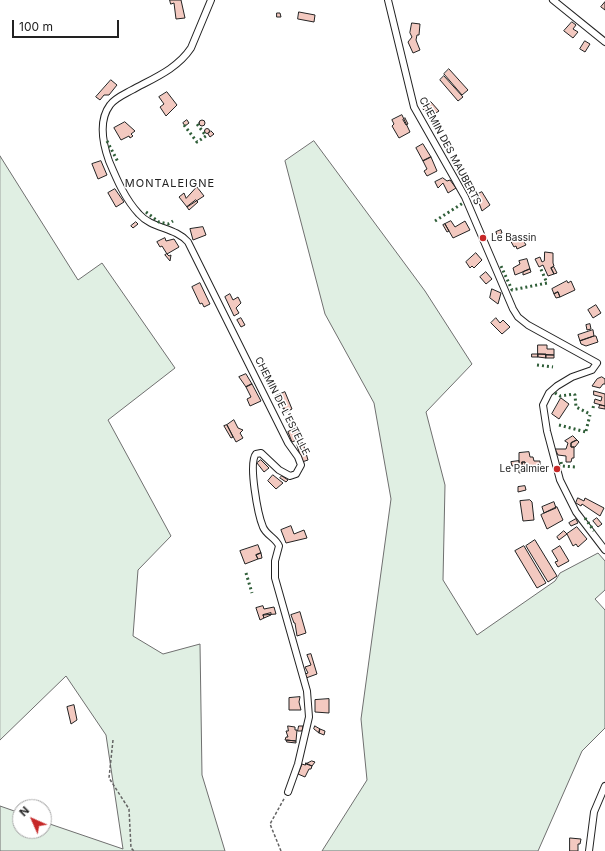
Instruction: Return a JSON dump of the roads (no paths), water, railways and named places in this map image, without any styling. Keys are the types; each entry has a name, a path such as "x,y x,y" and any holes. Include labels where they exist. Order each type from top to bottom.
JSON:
{"street":[{"name":"CHEMIN DE L'ESTELLE","path":"211,0 191,48 187,54 179,63 120,97 110,105 104,118 102,138 116,176 130,204 138,214 154,225 175,231 188,242 288,444 298,457 301,465 296,474 290,476 279,470 261,453 256,454 253,461 255,495 263,528 277,541 279,546 275,561 275,578 307,691 309,717 298,764 288,792"},
{"name":"CHEMIN DES MAUBERTS","path":"388,0 414,107 465,197 513,309 518,317 528,325 597,363 592,370 572,377 549,393 543,405 547,431 560,480 576,512 605,550"},
{"path":"553,0 605,42"},
{"path":"589,851 594,812 605,786"}],"place":[{"name":"Le Bassin","path":"483,238"},
{"name":"Le Palmier","path":"557,469"}],"district":[{"name":"MONTALEIGNE","path":"170,184"}]}
